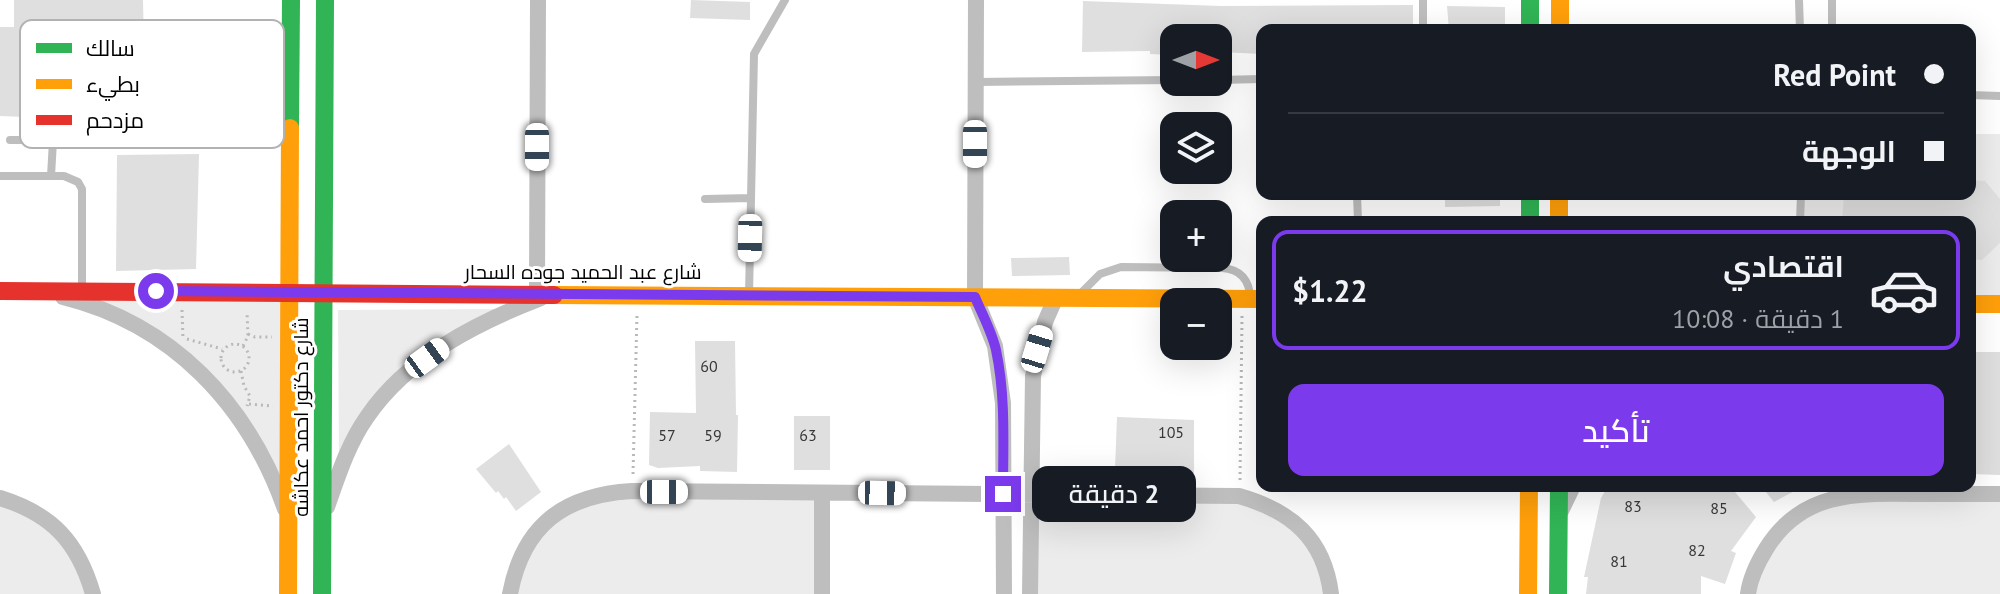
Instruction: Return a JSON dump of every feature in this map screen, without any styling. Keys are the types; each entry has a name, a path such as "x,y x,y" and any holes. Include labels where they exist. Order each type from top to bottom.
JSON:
{"street":[{"name":"شارع دكتور احمد عكاشه","path":"288,594 291,0"},
{"name":"شارع دكتور احمد عكاشه","path":"322,594 325,0"},
{"path":"322,519 341,467 367,417 404,375 462,334 546,293 538,0"},
{"path":"976,0 975,297 995,346 1003,403 1004,594"},
{"path":"1530,0 1530,24"},
{"path":"1560,0 1560,24"},
{"name":"شارع عبد الحميد جوده السحار","path":"0,291 1252,299"},
{"path":"38,291 81,302 178,344 253,437 274,477 288,520"},
{"path":"1030,594 1033,376 1037,349 1056,297"},
{"path":"1976,304 2000,304"},
{"path":"510,594 514,571 528,543 548,520 573,503 602,493 632,491 1239,496 1268,505 1295,522 1316,546 1329,575 1331,594"},
{"path":"1558,594 1559,492"},
{"path":"1559,516 1570,492"},
{"path":"822,493 822,594"},
{"path":"1748,594 1760,558 1772,539 1792,519 1815,505 1840,496 1868,493 2000,494"},
{"path":"1528,594 1529,496"},
{"path":"0,498 36,513 55,526 73,546 93,594"}],"lane":[{"path":"749,295 754,54 785,0"},
{"path":"1423,0 1423,24"},
{"path":"1799,0 1800,24"},
{"path":"1832,0 1832,24"},
{"path":"1232,80 1256,79"},
{"path":"975,82 1160,80"},
{"path":"1976,95 2000,96"},
{"path":"10,140 20,140"},
{"path":"284,141 290,141"},
{"path":"51,176 53,148"},
{"path":"0,176 73,178 82,189 82,291"},
{"path":"705,199 751,198"},
{"path":"1078,297 1092,280 1111,269 1150,267 1229,268 1245,279 1252,299"}],"path":[{"path":"181,291 178,344 224,350"},
{"path":"243,346 248,334 246,292"},
{"path":"632,491 637,294"},
{"path":"1239,496 1252,299"},
{"path":"248,334 255,337 289,337"},
{"path":"230,344 243,346 249,357 247,365 241,371 224,367 221,358 224,350 230,344"},
{"path":"237,414 249,404 250,396 241,371"}],"shaded area":[{"path":"1976,134 2000,134 2000,306 1976,305 1976,216 1800,216 1801,200 1976,200"},
{"path":"290,292 288,520 274,477 197,369 81,302"},
{"path":"500,309 402,371 339,462 338,310"},
{"path":"602,493 822,493 822,594 510,594 548,520"},
{"path":"1031,494 1239,496 1295,522 1331,594 1030,594"},
{"path":"2000,494 2000,594 1748,594 1760,558 1815,505"},
{"path":"0,498 55,526 93,594 0,594"}],"building":[{"path":"14,0 143,0 143,20 20,20 20,117 0,116 0,27 14,27"},
{"path":"691,0 750,2 750,20 690,18"},
{"path":"1083,1 1220,6 1413,5 1413,24 1256,24 1256,54 1232,53 1232,24 1160,24 1160,54 1150,54 1150,51 1082,52"},
{"path":"1447,6 1505,7 1505,24 1448,24"},
{"path":"199,154 196,269 116,271 117,155"},
{"path":"1976,180 1985,181 2000,199 2000,243 1982,260 1976,260 1976,216 1842,216 1844,200 1976,200"},
{"path":"1445,200 1500,200 1500,206 1445,207"},
{"path":"1069,257 1070,275 1012,276 1011,258"},
{"path":"695,341 735,341 737,472 700,471 700,466 658,468 649,465 650,412 696,413"},
{"path":"1976,352 2000,352 2000,475 1976,474"},
{"path":"794,416 830,416 830,470 794,470"},
{"path":"1117,417 1194,420 1194,473 1115,469"},
{"path":"509,444 541,492 516,511 506,497 504,499 498,491 496,493 476,469"},
{"path":"1604,492 1735,492 1756,517 1731,551 1736,553 1725,584 1701,576 1701,594 1586,594 1588,577 1584,577"},
{"path":"1766,492 1793,492 1774,502"}],"traffic: fast":[{"path":"290,128 291,0"},
{"path":"322,594 325,0"},
{"path":"1530,0 1530,24"},
{"path":"1530,200 1530,216"},
{"path":"1558,594 1559,492"}],"traffic: slow":[{"path":"1560,0 1560,24"},
{"path":"288,594 290,128"},
{"path":"1559,200 1559,216"},
{"path":"554,295 1256,299"},
{"path":"1976,304 2000,304"},
{"path":"1528,594 1529,492"}],"traffic: jam":[{"path":"0,291 554,295"}],"route":[{"path":"156,291 975,297 995,346 1000,375 1003,494"}]}
